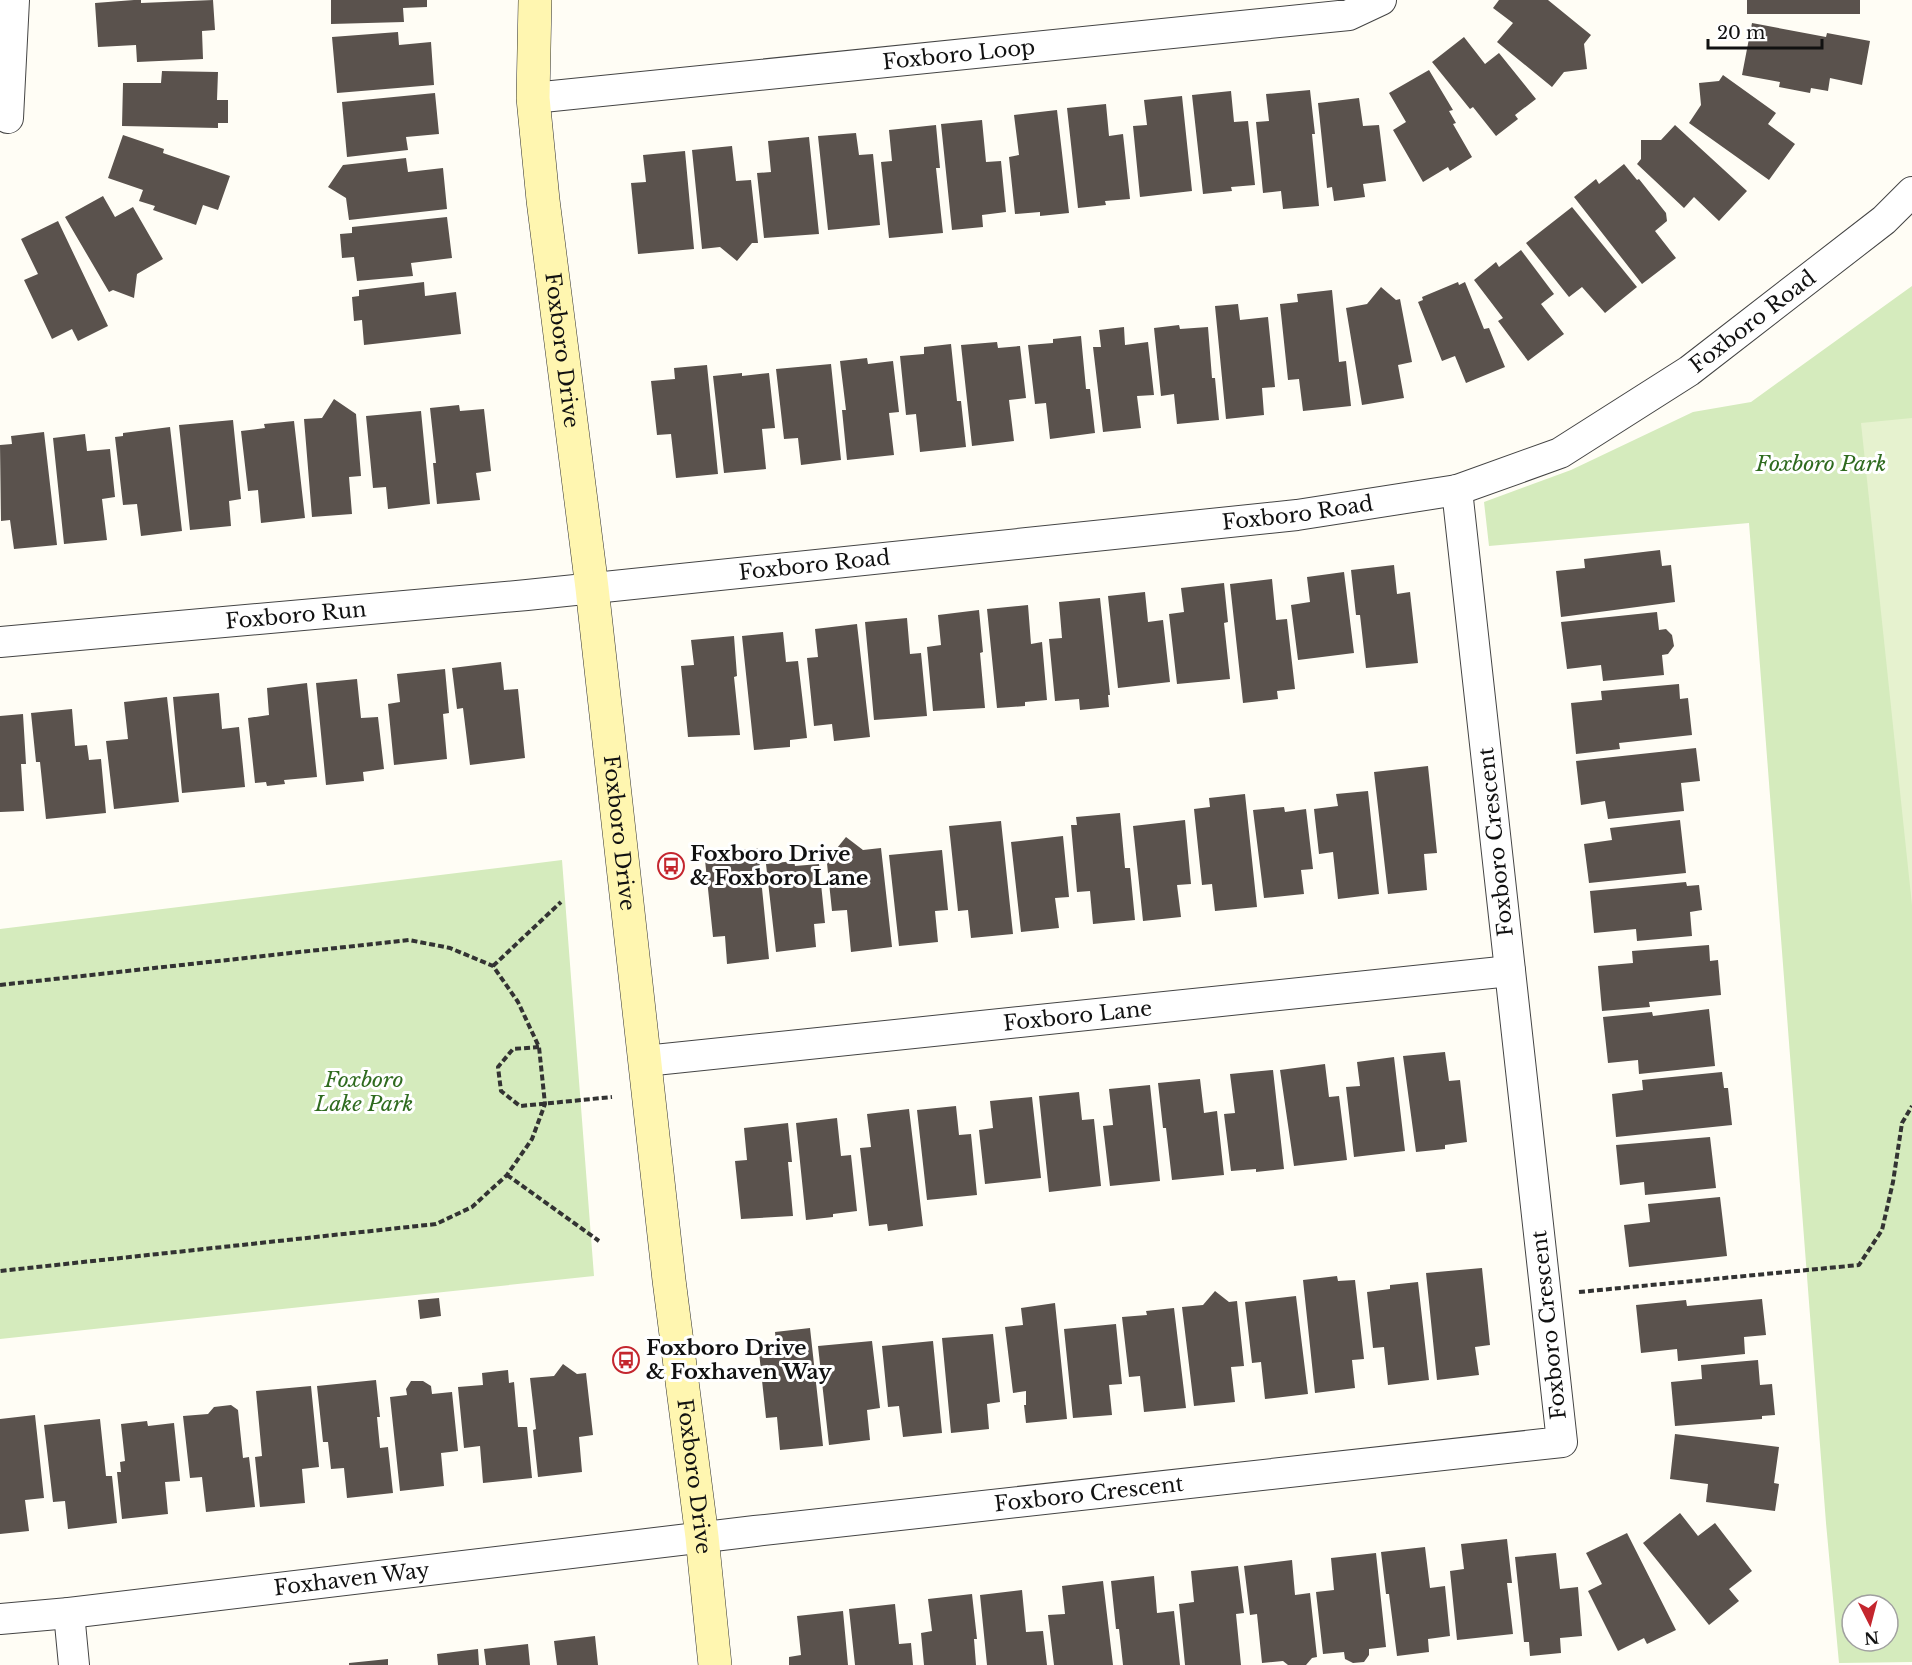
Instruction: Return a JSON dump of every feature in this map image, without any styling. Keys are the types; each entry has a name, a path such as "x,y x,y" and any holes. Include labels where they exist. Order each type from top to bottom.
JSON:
{"street":[{"path":"8,118 14,0"},
{"name":"Foxboro Drive","path":"535,0 533,98 543,200 592,588 669,1281 702,1537 715,1665"},
{"name":"Foxboro Loop","path":"533,98 1349,15 1381,0"},
{"name":"Foxboro Road","path":"592,588 1297,515 1457,490 1560,453 1689,371 1884,220 1912,192"},
{"name":"Foxboro Crescent","path":"702,1537 1562,1442 1457,490"},
{"name":"Foxboro Run","path":"0,642 592,588"},
{"name":"Foxboro Lane","path":"645,1062 1510,971"},
{"name":"Foxhaven Way","path":"0,1619 69,1613 702,1537"},
{"path":"69,1613 74,1665"}],"path":[{"path":"493,966 561,902"},
{"path":"0,985 409,940 450,948 493,966 518,1002 539,1047 545,1104 532,1139 507,1175 472,1207 436,1224 0,1271"},
{"path":"539,1047 513,1049 498,1067 501,1091 520,1106 545,1104"},
{"path":"1576,1293 1859,1265 1882,1230 1893,1182 1902,1123 1912,1106"},
{"path":"507,1175 599,1241"}],"green space":[{"name":"Foxboro Park","path":"1912,286 1912,1662 1839,1663 1826,1523 1749,523 1489,546 1484,502 1571,470 1693,412 1751,402"},
{"path":"1912,418 1912,905 1861,423"},
{"name":"Foxboro Lake Park","path":"562,860 594,1276 0,1339 0,929"}],"building":[{"path":"141,0 141,3 213,0 215,30 202,31 203,59 137,62 136,45 98,47 95,3"},
{"path":"331,0 427,0 427,7 403,8 404,22 331,24"},
{"path":"1499,0 1548,0 1591,35 1584,44 1587,69 1564,72 1552,87 1497,42 1513,23 1493,8"},
{"path":"1747,0 1860,0 1860,14 1747,14"},
{"path":"1752,23 1826,37 1827,33 1870,41 1862,85 1830,78 1828,91 1811,88 1810,93 1779,87 1780,82 1742,75"},
{"path":"398,32 399,45 431,42 434,85 337,93 332,37"},
{"path":"1464,37 1485,64 1499,53 1536,99 1515,115 1518,119 1496,136 1473,107 1470,109 1432,62"},
{"path":"1429,70 1453,110 1449,111 1456,123 1453,124 1472,157 1450,171 1448,167 1423,182 1393,130 1406,122 1389,93"},
{"path":"162,71 218,72 217,100 228,100 228,123 218,123 218,128 122,126 123,83 161,83"},
{"path":"1723,75 1776,113 1768,124 1795,144 1769,180 1689,123 1701,105 1699,83 1719,81"},
{"path":"1310,90 1319,206 1283,209 1281,191 1263,193 1256,122 1269,121 1266,94"},
{"path":"1231,91 1234,122 1248,121 1255,185 1231,187 1232,191 1203,194 1192,95"},
{"path":"435,93 439,134 406,137 408,150 347,157 342,102"},
{"path":"1182,96 1192,191 1140,197 1133,126 1147,125 1144,100"},
{"path":"1359,98 1363,126 1379,125 1386,181 1363,184 1365,197 1334,201 1332,187 1327,188 1318,103"},
{"path":"1106,104 1109,136 1123,134 1130,199 1105,201 1106,205 1078,208 1067,108"},
{"path":"1057,110 1069,213 1040,216 1040,212 1015,214 1009,157 1019,155 1014,115"},
{"path":"982,120 986,162 1001,161 1006,212 982,215 983,227 952,230 941,124"},
{"path":"936,125 940,168 936,168 943,233 889,238 881,162 892,161 889,130"},
{"path":"1675,125 1747,191 1719,221 1694,197 1684,208 1637,164 1641,159 1641,140 1661,140"},
{"path":"856,133 859,155 873,154 880,225 828,230 818,136"},
{"path":"123,135 164,149 163,153 230,176 218,210 203,205 196,225 153,210 155,206 139,201 143,190 108,178"},
{"path":"809,137 819,234 764,238 757,173 771,172 768,141"},
{"path":"732,146 736,181 751,180 758,243 752,243 737,261 720,247 702,249 692,150"},
{"path":"685,151 694,249 638,254 631,183 646,182 643,155"},
{"path":"406,158 408,172 443,168 447,209 349,220 346,198 328,187 343,165"},
{"path":"1624,164 1666,213 1667,221 1655,231 1676,258 1642,284 1574,197 1596,179 1599,184"},
{"path":"103,196 115,217 133,207 163,259 137,274 134,298 113,290 109,292 65,217"},
{"path":"1572,207 1637,287 1605,313 1582,287 1569,297 1526,243"},
{"path":"447,217 452,258 411,263 413,276 357,281 354,257 342,258 340,234 352,233 352,227"},
{"path":"58,221 108,326 78,341 72,329 52,339 24,280 38,274 21,239"},
{"path":"1521,250 1554,294 1541,304 1564,334 1528,361 1498,321 1503,318 1474,280 1496,262 1499,267"},
{"path":"424,282 425,296 456,292 461,334 364,345 362,320 354,321 352,297 359,296 359,290"},
{"path":"1458,282 1459,285 1465,282 1484,329 1489,328 1505,367 1466,383 1455,356 1442,361 1418,302 1423,300 1422,297"},
{"path":"1381,287 1396,300 1400,299 1412,362 1398,365 1404,398 1362,405 1346,308 1367,304"},
{"path":"1332,290 1339,362 1346,361 1351,406 1303,411 1299,379 1288,380 1280,304 1298,302 1297,294"},
{"path":"1238,304 1240,320 1268,317 1275,387 1262,388 1264,415 1226,419 1215,306"},
{"path":"1179,325 1180,329 1208,327 1212,378 1215,378 1219,420 1177,424 1174,394 1161,396 1154,328"},
{"path":"1124,327 1125,345 1148,342 1154,395 1137,396 1141,428 1103,432 1093,347 1101,347 1099,330"},
{"path":"1081,336 1086,389 1090,389 1095,433 1050,439 1046,403 1035,404 1028,345 1053,343 1053,339"},
{"path":"997,342 998,348 1020,346 1026,398 1009,400 1014,441 972,446 961,345"},
{"path":"951,344 957,401 961,401 966,447 920,452 916,414 906,415 900,356 924,354 924,347"},
{"path":"867,358 868,364 893,361 899,412 889,413 894,455 847,460 842,410 846,410 840,361"},
{"path":"831,364 841,460 801,465 798,438 784,439 776,369"},
{"path":"707,365 718,474 676,478 671,434 657,435 651,381 675,379 674,368"},
{"path":"742,373 742,376 769,373 775,428 762,429 766,469 724,473 713,376"},
{"path":"334,399 356,414 361,476 349,477 352,514 312,517 304,419 322,418"},
{"path":"459,405 460,411 484,409 491,471 476,473 480,500 437,504 433,463 436,463 430,408"},
{"path":"421,411 430,504 388,509 386,487 373,488 366,416"},
{"path":"233,420 241,499 229,501 231,526 190,530 179,425"},
{"path":"294,421 305,518 261,523 258,490 248,491 241,431 265,428 264,424"},
{"path":"170,427 182,531 141,536 137,504 123,505 115,437 123,436 123,433"},
{"path":"44,432 57,545 14,549 10,520 1,521 0,445 12,444 11,436"},
{"path":"85,434 87,451 110,449 115,497 102,499 107,540 64,544 53,438"},
{"path":"1660,550 1662,566 1671,565 1675,602 1561,617 1556,571 1585,568 1584,559"},
{"path":"1394,565 1397,594 1410,592 1418,663 1366,668 1360,615 1356,615 1351,570"},
{"path":"1344,572 1354,653 1298,660 1291,605 1310,602 1307,577"},
{"path":"1272,579 1276,620 1287,619 1295,689 1277,691 1278,699 1243,703 1230,584"},
{"path":"1224,583 1228,622 1224,623 1230,679 1177,684 1169,614 1184,612 1181,588"},
{"path":"1145,592 1148,622 1163,620 1170,682 1118,688 1108,596"},
{"path":"1100,598 1110,695 1108,695 1109,707 1080,710 1079,699 1055,701 1049,639 1062,638 1059,602"},
{"path":"1028,605 1031,644 1042,642 1047,700 1025,702 1025,706 997,708 987,609"},
{"path":"979,610 985,708 933,711 927,647 941,645 938,615"},
{"path":"1657,612 1659,630 1666,629 1672,635 1674,646 1668,654 1662,655 1664,675 1603,681 1601,665 1567,669 1561,622"},
{"path":"907,618 910,654 921,653 927,716 874,720 865,622"},
{"path":"857,624 870,737 834,741 832,724 814,726 807,658 818,657 815,629"},
{"path":"783,632 786,662 798,661 807,738 790,740 790,747 754,750 742,636"},
{"path":"734,636 737,676 734,677 740,735 688,737 681,666 694,665 691,640"},
{"path":"501,662 504,690 518,689 525,758 470,765 463,708 457,709 452,668"},
{"path":"445,669 449,713 443,714 447,759 394,765 388,704 400,702 397,674"},
{"path":"357,679 361,718 378,717 384,769 363,772 364,781 326,785 316,683"},
{"path":"307,683 317,777 284,780 285,784 267,786 266,782 255,783 248,718 269,715 267,688"},
{"path":"1679,684 1680,699 1688,698 1692,735 1619,743 1620,749 1576,754 1571,703 1602,700 1601,691"},
{"path":"219,693 222,729 239,727 245,787 182,793 173,697"},
{"path":"167,697 179,802 114,809 106,741 128,739 124,702"},
{"path":"72,709 75,746 87,745 89,760 101,759 106,813 46,819 40,762 36,762 31,713"},
{"path":"23,714 26,764 21,764 24,811 0,812 0,716"},
{"path":"1696,748 1700,781 1681,783 1684,811 1608,819 1605,801 1581,805 1576,761"},
{"path":"1428,766 1437,853 1424,854 1427,890 1388,894 1374,772"},
{"path":"1368,791 1379,894 1338,899 1333,852 1319,854 1314,809 1338,806 1336,794"},
{"path":"1245,794 1257,907 1215,911 1212,884 1202,885 1194,809 1210,807 1209,798"},
{"path":"1284,807 1285,812 1306,809 1313,869 1301,870 1304,894 1264,898 1253,810"},
{"path":"1120,813 1125,868 1130,868 1135,920 1093,924 1090,891 1077,892 1071,825 1077,825 1076,817"},
{"path":"1185,820 1191,884 1177,885 1181,917 1143,921 1133,826"},
{"path":"1680,820 1686,873 1589,883 1584,844 1612,840 1610,828"},
{"path":"1001,821 1013,934 971,938 968,910 958,911 949,826"},
{"path":"1063,836 1069,897 1055,898 1059,928 1021,932 1011,842"},
{"path":"846,837 863,850 881,848 892,947 851,952 847,910 832,911 826,854 833,853"},
{"path":"758,848 769,959 727,964 725,936 713,937 705,860 723,859 722,852"},
{"path":"942,850 948,910 935,911 938,942 899,946 889,855"},
{"path":"794,861 795,866 819,864 825,923 814,924 816,947 776,952 766,864"},
{"path":"1686,882 1687,886 1699,885 1702,910 1690,912 1692,936 1637,941 1636,929 1594,933 1590,891"},
{"path":"1709,945 1710,961 1718,960 1721,995 1649,1002 1650,1007 1602,1011 1598,966 1633,963 1632,951"},
{"path":"1709,1009 1715,1066 1639,1074 1638,1060 1608,1063 1603,1017 1652,1012 1653,1016"},
{"path":"1445,1052 1449,1081 1460,1080 1467,1142 1445,1145 1445,1149 1416,1152 1403,1056"},
{"path":"1394,1057 1405,1151 1354,1157 1346,1087 1360,1086 1357,1062"},
{"path":"1325,1064 1329,1097 1339,1096 1347,1160 1294,1166 1280,1070"},
{"path":"1273,1070 1284,1169 1256,1172 1256,1169 1231,1171 1224,1114 1235,1113 1230,1074"},
{"path":"1722,1072 1724,1088 1728,1088 1732,1125 1616,1137 1612,1094 1643,1090 1642,1080"},
{"path":"1200,1079 1204,1113 1217,1111 1224,1175 1172,1180 1158,1083"},
{"path":"1150,1085 1160,1181 1110,1186 1103,1126 1113,1125 1109,1089"},
{"path":"1079,1092 1082,1120 1094,1119 1101,1186 1049,1192 1039,1096"},
{"path":"1032,1097 1041,1178 985,1184 979,1130 993,1128 990,1101"},
{"path":"956,1106 959,1135 971,1134 977,1195 927,1200 917,1110"},
{"path":"909,1109 923,1226 888,1231 887,1224 869,1226 860,1148 871,1147 867,1114"},
{"path":"837,1118 841,1156 851,1155 857,1211 806,1220 796,1123"},
{"path":"788,1123 792,1162 788,1162 793,1216 741,1219 735,1161 747,1160 744,1128"},
{"path":"1710,1137 1716,1188 1645,1195 1644,1182 1620,1185 1616,1145"},
{"path":"1720,1197 1727,1256 1629,1267 1624,1225 1650,1222 1648,1204"},
{"path":"1482,1268 1490,1345 1475,1347 1479,1375 1437,1380 1426,1273"},
{"path":"1337,1276 1338,1281 1355,1280 1364,1359 1352,1360 1355,1388 1315,1393 1303,1280"},
{"path":"1418,1282 1429,1380 1388,1385 1384,1347 1373,1348 1367,1292 1390,1289 1390,1285"},
{"path":"1215,1291 1229,1302 1237,1301 1244,1366 1231,1367 1235,1402 1194,1406 1182,1307 1203,1305"},
{"path":"1296,1296 1308,1394 1265,1399 1261,1362 1252,1363 1245,1302"},
{"path":"439,1298 441,1316 420,1319 418,1300"},
{"path":"1762,1299 1766,1335 1744,1337 1745,1354 1678,1361 1677,1349 1641,1353 1636,1305 1686,1300 1687,1306"},
{"path":"1055,1303 1067,1419 1026,1423 1024,1405 1026,1405 1026,1391 1013,1393 1005,1327 1023,1325 1021,1308"},
{"path":"1174,1308 1186,1408 1144,1412 1140,1376 1129,1377 1122,1317 1147,1315 1146,1311"},
{"path":"1116,1324 1122,1384 1109,1385 1112,1415 1073,1418 1064,1329"},
{"path":"810,1328 823,1446 780,1450 777,1417 766,1418 759,1352 777,1351 775,1332"},
{"path":"993,1334 1000,1402 987,1404 989,1429 951,1433 942,1338"},
{"path":"872,1341 880,1408 867,1410 870,1440 829,1445 818,1346"},
{"path":"933,1341 942,1433 903,1437 899,1406 888,1407 882,1346"},
{"path":"1758,1360 1760,1385 1772,1384 1775,1415 1762,1416 1762,1419 1675,1426 1671,1382 1702,1379 1701,1365"},
{"path":"563,1364 577,1374 586,1373 593,1435 579,1437 582,1472 538,1477 533,1430 536,1429 530,1378 554,1376"},
{"path":"508,1370 509,1383 514,1382 518,1427 527,1427 532,1478 483,1483 480,1446 464,1448 458,1387 483,1385 482,1373"},
{"path":"376,1380 380,1417 377,1417 380,1448 388,1447 393,1493 347,1498 344,1468 331,1469 328,1442 323,1442 317,1386"},
{"path":"411,1381 423,1381 431,1386 432,1394 452,1392 458,1451 441,1453 444,1486 400,1491 390,1397 407,1395 406,1389"},
{"path":"311,1386 319,1467 302,1469 305,1503 260,1507 255,1457 262,1456 256,1391"},
{"path":"231,1405 238,1410 243,1458 249,1457 255,1507 206,1512 202,1477 190,1478 183,1416 208,1414 214,1407"},
{"path":"35,1415 44,1498 25,1500 29,1531 0,1534 0,1419"},
{"path":"100,1419 106,1476 112,1476 117,1523 68,1529 65,1501 53,1502 44,1425"},
{"path":"147,1421 148,1426 174,1423 180,1481 165,1482 168,1514 122,1519 117,1472 121,1472 120,1462 125,1461 121,1424"},
{"path":"1675,1434 1779,1447 1774,1483 1779,1484 1775,1511 1706,1502 1708,1484 1670,1479"},
{"path":"1680,1513 1698,1536 1715,1523 1752,1571 1729,1589 1739,1601 1709,1625 1643,1543"},
{"path":"1627,1533 1676,1630 1647,1644 1644,1638 1618,1651 1588,1591 1602,1584 1586,1553"},
{"path":"1507,1539 1512,1583 1507,1583 1513,1634 1457,1640 1450,1571 1464,1569 1461,1544"},
{"path":"1425,1547 1430,1588 1445,1586 1450,1636 1428,1639 1429,1652 1397,1656 1381,1552"},
{"path":"1376,1553 1386,1647 1369,1649 1369,1655 1364,1662 1353,1663 1345,1659 1344,1652 1323,1654 1316,1592 1334,1590 1331,1558"},
{"path":"1556,1553 1560,1589 1578,1587 1582,1636 1560,1638 1561,1653 1530,1656 1529,1642 1524,1642 1515,1557"},
{"path":"1292,1560 1295,1595 1310,1593 1317,1657 1312,1658 1306,1665 1288,1665 1283,1661 1262,1663 1257,1614 1250,1615 1244,1566"},
{"path":"1238,1566 1244,1613 1236,1614 1241,1665 1185,1665 1179,1604 1194,1602 1191,1571"},
{"path":"1154,1576 1157,1613 1174,1611 1180,1665 1123,1665 1119,1629 1116,1629 1111,1581"},
{"path":"1103,1581 1113,1665 1054,1665 1048,1615 1065,1614 1062,1586"},
{"path":"1022,1590 1026,1632 1043,1631 1047,1665 987,1665 980,1595"},
{"path":"972,1594 977,1639 974,1639 976,1665 924,1665 921,1633 932,1631 928,1599"},
{"path":"895,1604 899,1644 911,1643 913,1665 855,1665 849,1609"},
{"path":"843,1611 848,1665 789,1665 789,1657 801,1655 797,1616"},
{"path":"595,1636 598,1665 557,1665 554,1641"},
{"path":"528,1644 530,1665 486,1665 484,1649"},
{"path":"478,1649 479,1665 438,1665 437,1654"},
{"path":"388,1659 388,1665 349,1665 349,1663"}],"place":[{"name":"Foxboro Drive & Foxboro Lane","path":"671,866"},
{"name":"Foxboro Drive & Foxhaven Way","path":"626,1360"}]}
